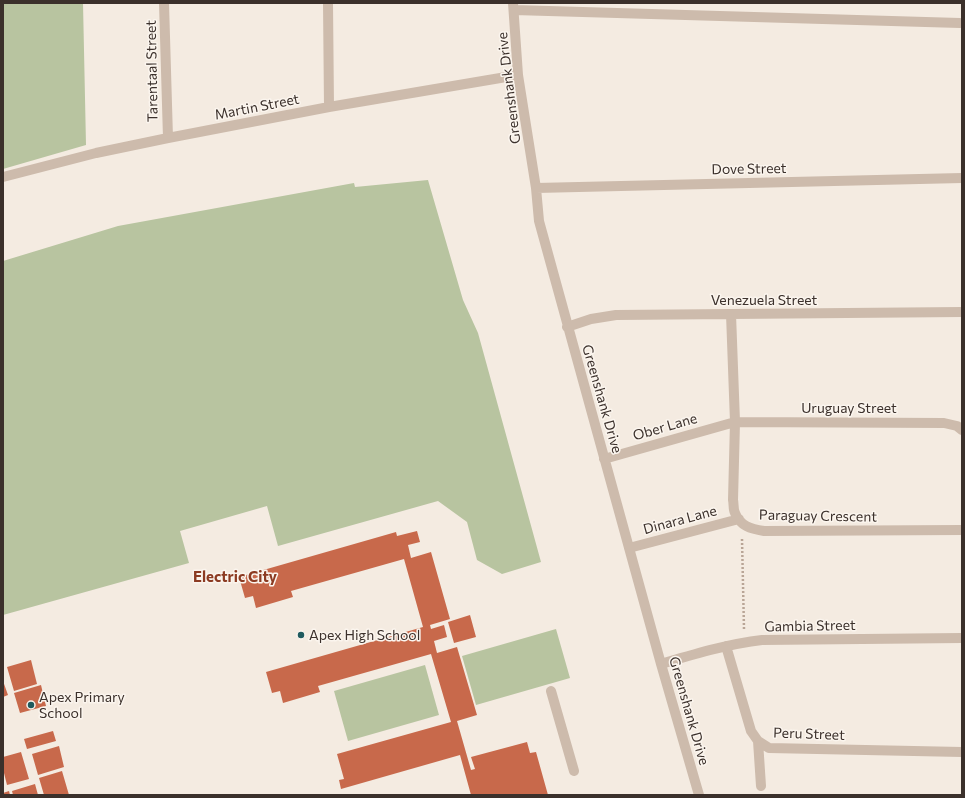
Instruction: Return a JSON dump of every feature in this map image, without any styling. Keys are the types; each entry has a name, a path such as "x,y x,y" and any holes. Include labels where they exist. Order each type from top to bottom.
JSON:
{"street":[{"name":"Tarentaal Street","path":"164,3 168,138"},
{"path":"328,3 329,108"},
{"path":"514,6 961,23"},
{"name":"Greenshank Drive","path":"514,6 518,75 536,188 539,221 567,327 699,795"},
{"name":"Martin Street","path":"3,177 96,153 168,138 518,75"},
{"name":"Dove Street","path":"536,188 962,178"},
{"name":"Venezuela Street","path":"567,327 591,319 616,315 962,312"},
{"name":"Paraguay Crescent","path":"731,314 734,422 733,500 735,512 740,521 751,529 764,531 962,530"},
{"name":"Uruguay Street","path":"734,422 944,423 957,426 962,430"},
{"name":"Ober Lane","path":"604,459 734,422"},
{"name":"Dinara Lane","path":"629,548 740,521"},
{"name":"Gambia Street","path":"661,664 726,646 762,640 962,638"},
{"name":"Peru Street","path":"726,646 750,731 758,741 769,748 962,752"},
{"path":"551,691 574,771"},
{"path":"758,741 760,786"}],"path":[{"path":"740,521 744,642"}],"green space":[{"path":"3,3 83,3 86,145 3,169"},
{"path":"428,180 463,300 478,333 541,562 502,574 477,560 467,522 438,501 278,546 267,506 180,531 189,563 3,615 3,261 118,226 354,183 355,187"},
{"path":"556,629 570,678 476,705 462,656"},
{"path":"425,665 439,715 348,741 334,691"}],"building":[{"path":"417,531 420,542 408,545 411,558 431,552 450,619 430,625 431,629 444,625 447,637 434,641 437,653 457,647 477,715 457,721 471,770 475,769 471,757 527,742 530,753 536,752 548,795 471,795 460,755 341,789 339,780 344,779 337,754 451,722 431,654 318,686 320,692 283,703 280,691 272,693 266,672 423,627 404,559 291,591 293,597 256,608 253,596 245,598 239,577 396,532 397,536"},
{"path":"470,615 476,637 454,643 448,622"},
{"path":"31,660 37,684 14,691 7,667"},
{"path":"3,681 8,695 3,697"},
{"path":"41,685 46,706 20,713 14,693"},
{"path":"53,731 56,741 27,749 24,739"},
{"path":"59,746 64,767 38,775 32,754"},
{"path":"21,752 29,779 7,785 3,769 3,757"},
{"path":"62,771 69,795 44,795 39,778"},
{"path":"35,784 38,795 13,795 12,791"},
{"path":"9,791 10,795 3,795 3,793"}],"place":[{"name":"Apex High School","path":"301,635"},
{"name":"Apex Primary School","path":"31,705"}],"district":[{"name":"Electric City","path":"235,577"}]}
